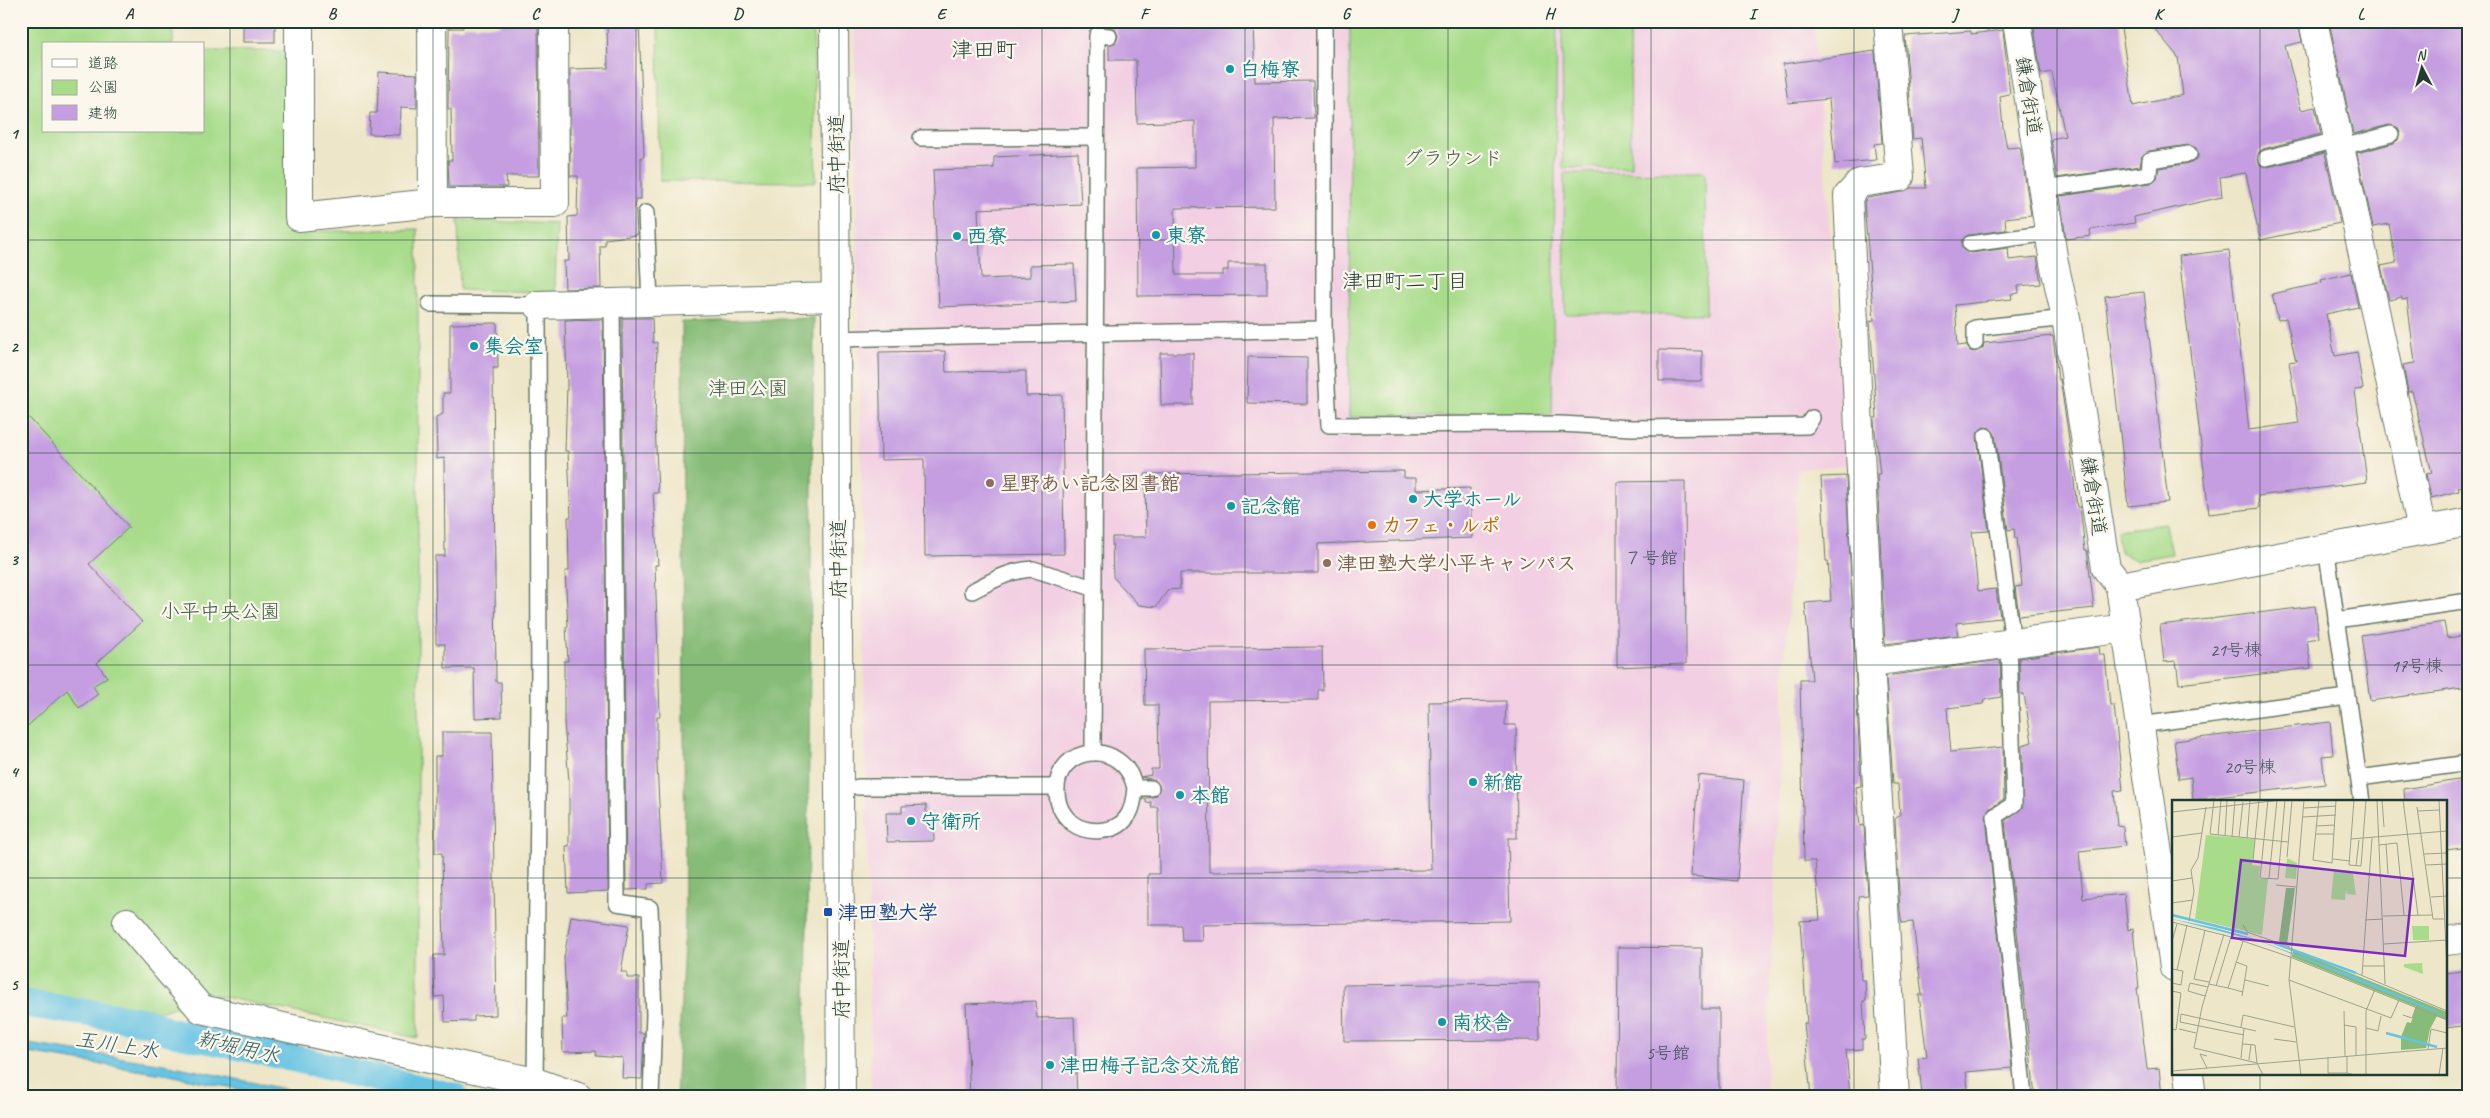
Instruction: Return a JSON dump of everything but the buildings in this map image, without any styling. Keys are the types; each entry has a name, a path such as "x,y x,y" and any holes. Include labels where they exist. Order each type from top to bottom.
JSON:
{"street":[{"path":"299,21 299,217 433,203 555,203 554,21"},
{"path":"432,21 433,203"},
{"name":"府中街道","path":"834,21 841,1097"},
{"path":"1888,21 1900,177 1860,183 1848,196 1870,662 1895,1097"},
{"name":"鎌倉街道","path":"2017,21 2106,568 2120,586 2140,725 2165,841 2172,939"},
{"path":"2313,21 2422,530"},
{"path":"538,305 836,297"},
{"path":"2120,586 2326,546 2469,522"},
{"path":"1870,662 2126,628"},
{"path":"127,922 201,1009 534,1082 578,1097"},
{"path":"2448,941 2469,938"},
{"path":"2189,1076 2192,1097"}],"lane":[{"path":"1324,21 1324,328 1330,425 1560,424 1632,428 1746,427 1807,426 1812,418"},
{"path":"1093,753 1096,137 1101,31"},
{"path":"2266,158 2391,134"},
{"path":"921,138 1096,137"},
{"path":"2044,189 2149,174 2150,160 2189,154"},
{"path":"646,213 650,302"},
{"path":"1970,244 2050,233"},
{"path":"612,303 617,903 650,908 654,1015 651,1097"},
{"path":"430,304 538,305 539,703 534,1082"},
{"path":"1974,343 1975,328 2066,318"},
{"path":"837,339 925,335 1095,334 1324,328"},
{"path":"1986,436 2011,643 2014,804 1995,816 2024,1097"},
{"path":"2326,546 2362,800"},
{"path":"972,591 1007,573 1033,569 1093,588"},
{"path":"2336,620 2469,601"},
{"path":"2140,725 2347,696"},
{"path":"1093,753 1112,755 1125,764 1132,776 1135,788 1127,818 1119,826 1099,831 1077,827 1065,816 1057,804 1056,787 1062,767 1075,757 1093,753"},
{"path":"2359,778 2469,763"},
{"path":"858,788 1056,787"},
{"path":"1135,788 1151,788"}],"shaded area":[{"name":"津田塾大学小平キャンパス","path":"854,21 1781,21 1782,25 1814,25 1847,465 1798,469 1785,658 1765,1097 871,1097"}],"green space":[{"name":"小平中央公園","path":"21,21 173,21 173,42 42,42 42,132 205,132 205,51 290,51 293,232 418,229 418,1038 215,995 162,1011 21,991"},
{"path":"658,21 813,21 816,182 660,181"},
{"name":"グラウンド","path":"1350,21 1557,21 1552,415 1349,417"},
{"path":"1562,22 1630,22 1631,167 1563,168"},
{"path":"1705,172 1706,314 1565,314 1564,173"},
{"path":"458,220 557,224 555,292 460,290"},
{"name":"津田公園","path":"814,318 805,1097 676,1097 685,924 682,322"},
{"path":"2166,524 2172,554 2135,560 2119,551 2117,530"}],"water":[{"path":"21,1043 164,1064 323,1097 278,1097 169,1075 21,1052"}],"waterway":[{"name":"新堀用水","path":"21,1003 149,1022 167,1031 267,1052 455,1097"}],"place":[{"name":"白梅寮","path":"1230,69"},
{"name":"東寮","path":"1156,235"},
{"name":"西寮","path":"957,236"},
{"name":"集会室","path":"474,346"},
{"name":"星野あい記念図書館","path":"990,483"},
{"name":"大学ホール","path":"1413,499"},
{"name":"記念館","path":"1231,506"},
{"name":"カフェ・ルポ","path":"1372,525"},
{"name":"津田塾大学小平キャンパス","path":"1327,563"},
{"name":"新館","path":"1473,782"},
{"name":"本館","path":"1180,795"},
{"name":"守衛所","path":"911,821"},
{"name":"津田塾大学","path":"828,912"},
{"name":"南校舎","path":"1442,1022"},
{"name":"津田梅子記念交流館","path":"1050,1065"}],"district":[{"name":"津田町","path":"984,49"},
{"name":"津田町二丁目","path":"1405,281"}],"water label":[{"name":"玉川上水","path":"117,1045"}]}
